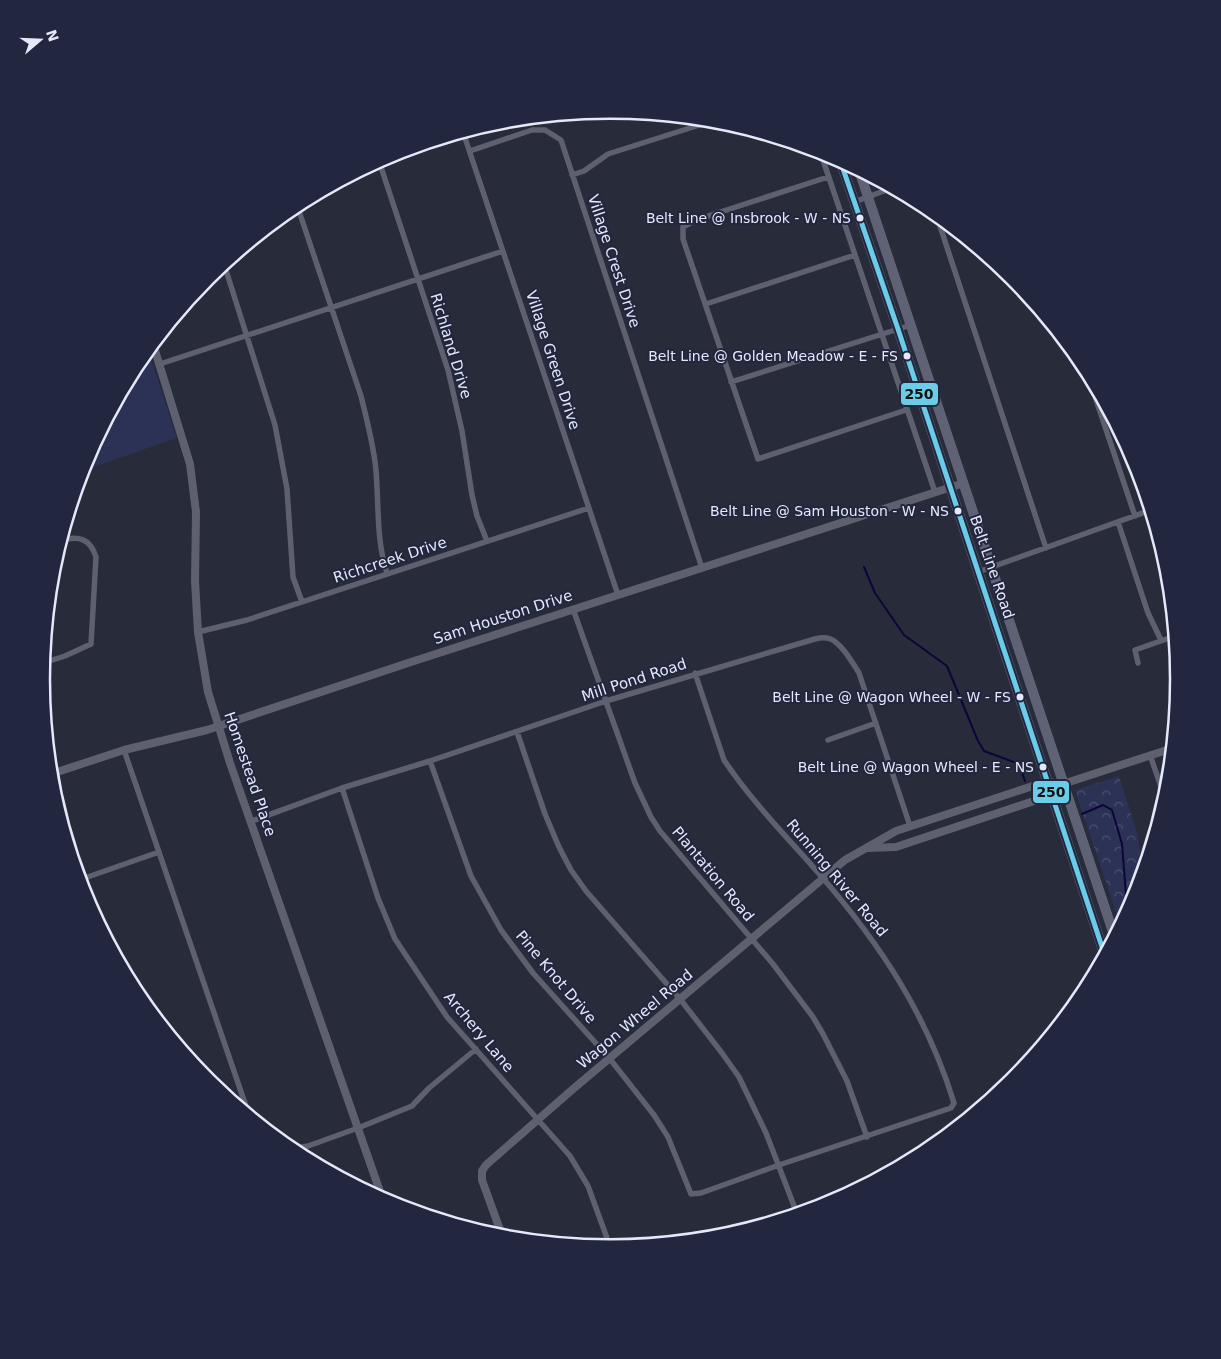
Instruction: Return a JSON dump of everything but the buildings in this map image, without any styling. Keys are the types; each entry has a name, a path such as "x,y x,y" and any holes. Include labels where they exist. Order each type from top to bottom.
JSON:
{"main road":[{"name":"Belt Line Road","path":"843,170 898,329 1102,948"},
{"name":"Belt Line Road","path":"862,179 1112,929"},
{"path":"1015,684 1029,679"}],"street":[{"path":"572,175 584,171 608,154 696,126"},
{"name":"Village Crest Drive","path":"470,151 532,130 545,130 561,140 702,568"},
{"name":"Village Green Drive","path":"465,138 618,596"},
{"path":"823,161 935,492"},
{"name":"Richland Drive","path":"381,169 418,279 454,395 472,495 486,541"},
{"path":"828,177 696,220 683,227 683,239 758,459 906,410"},
{"path":"854,202 885,191"},
{"path":"300,213 361,396 371,435 376,468 380,548 387,574"},
{"path":"940,226 1046,548"},
{"path":"160,364 503,251"},
{"path":"706,304 855,255"},
{"path":"226,271 275,425 287,489 293,577 302,602"},
{"path":"731,382 911,325"},
{"name":"Homestead Place","path":"156,352 190,464 196,512 195,591 198,632 205,681 218,726 379,1189"},
{"path":"1095,398 1135,516"},
{"name":"Sam Houston Drive","path":"58,772 124,750 186,736 218,726 964,483"},
{"name":"Richcreek Drive","path":"198,632 226,626 302,602 589,508"},
{"path":"978,572 1145,512"},
{"path":"1118,522 1148,613 1160,640"},
{"path":"51,661 91,644 96,557 90,544 80,539 68,540"},
{"name":"Plantation Road","path":"573,609 635,783 652,817 660,831 789,984 823,1034 847,1081 867,1137"},
{"path":"1138,663 1135,650 1169,637"},
{"name":"Mill Pond Road","path":"252,821 342,788 430,761 606,701 815,639 827,638 835,641 859,673 910,826"},
{"name":"Running River Road","path":"696,673 724,760 745,789 823,877 867,932 906,991 932,1043 954,1103 951,1108 867,1137"},
{"path":"828,740 876,722"},
{"path":"517,732 546,814 559,847 571,870 586,891 680,999 738,1077 766,1133 795,1208"},
{"path":"124,750 244,1104"},
{"name":"Wagon Wheel Road","path":"500,1229 482,1180 482,1171 493,1158 845,860 896,831 910,826 1047,782 1063,784 1166,750"},
{"path":"1150,755 1161,785"},
{"name":"Pine Knot Drive","path":"430,761 471,876 500,930 533,973 610,1059 654,1115 668,1137 686,1186 691,1194 701,1194 779,1165"},
{"name":"Wagon Wheel Road","path":"866,848 896,847 915,841 1052,795 1063,784"},
{"name":"Archery Lane","path":"342,788 378,898 395,939 447,1017 570,1156 582,1173 608,1240"},
{"path":"1002,796 1007,810"},
{"path":"910,826 915,841"},
{"path":"87,877 158,852"},
{"path":"301,1147 358,1128 412,1106 429,1088 476,1049"},
{"path":"779,1165 867,1137"}],"green space":[{"path":"151,359 177,438 92,468 125,399"},
{"path":"1119,776 1137,833 1141,860 1118,917 1075,790"}],"waterway":[{"path":"864,567 875,593 904,635 947,666 978,741 984,751 1019,764 1025,781"},
{"path":"1082,814 1103,805 1112,810 1122,844 1127,897"}],"transit line":[{"name":"250","path":"844,170 898,329 1102,948"}],"place":[{"name":"Belt Line @ Insbrook - W - NS","path":"860,218"},
{"name":"Belt Line @ Golden Meadow - E - FS","path":"907,356"},
{"name":"Belt Line @ Sam Houston - W - NS","path":"958,511"},
{"name":"Belt Line @ Wagon Wheel - W - FS","path":"1020,697"},
{"name":"Belt Line @ Wagon Wheel - E - NS","path":"1043,767"}]}
